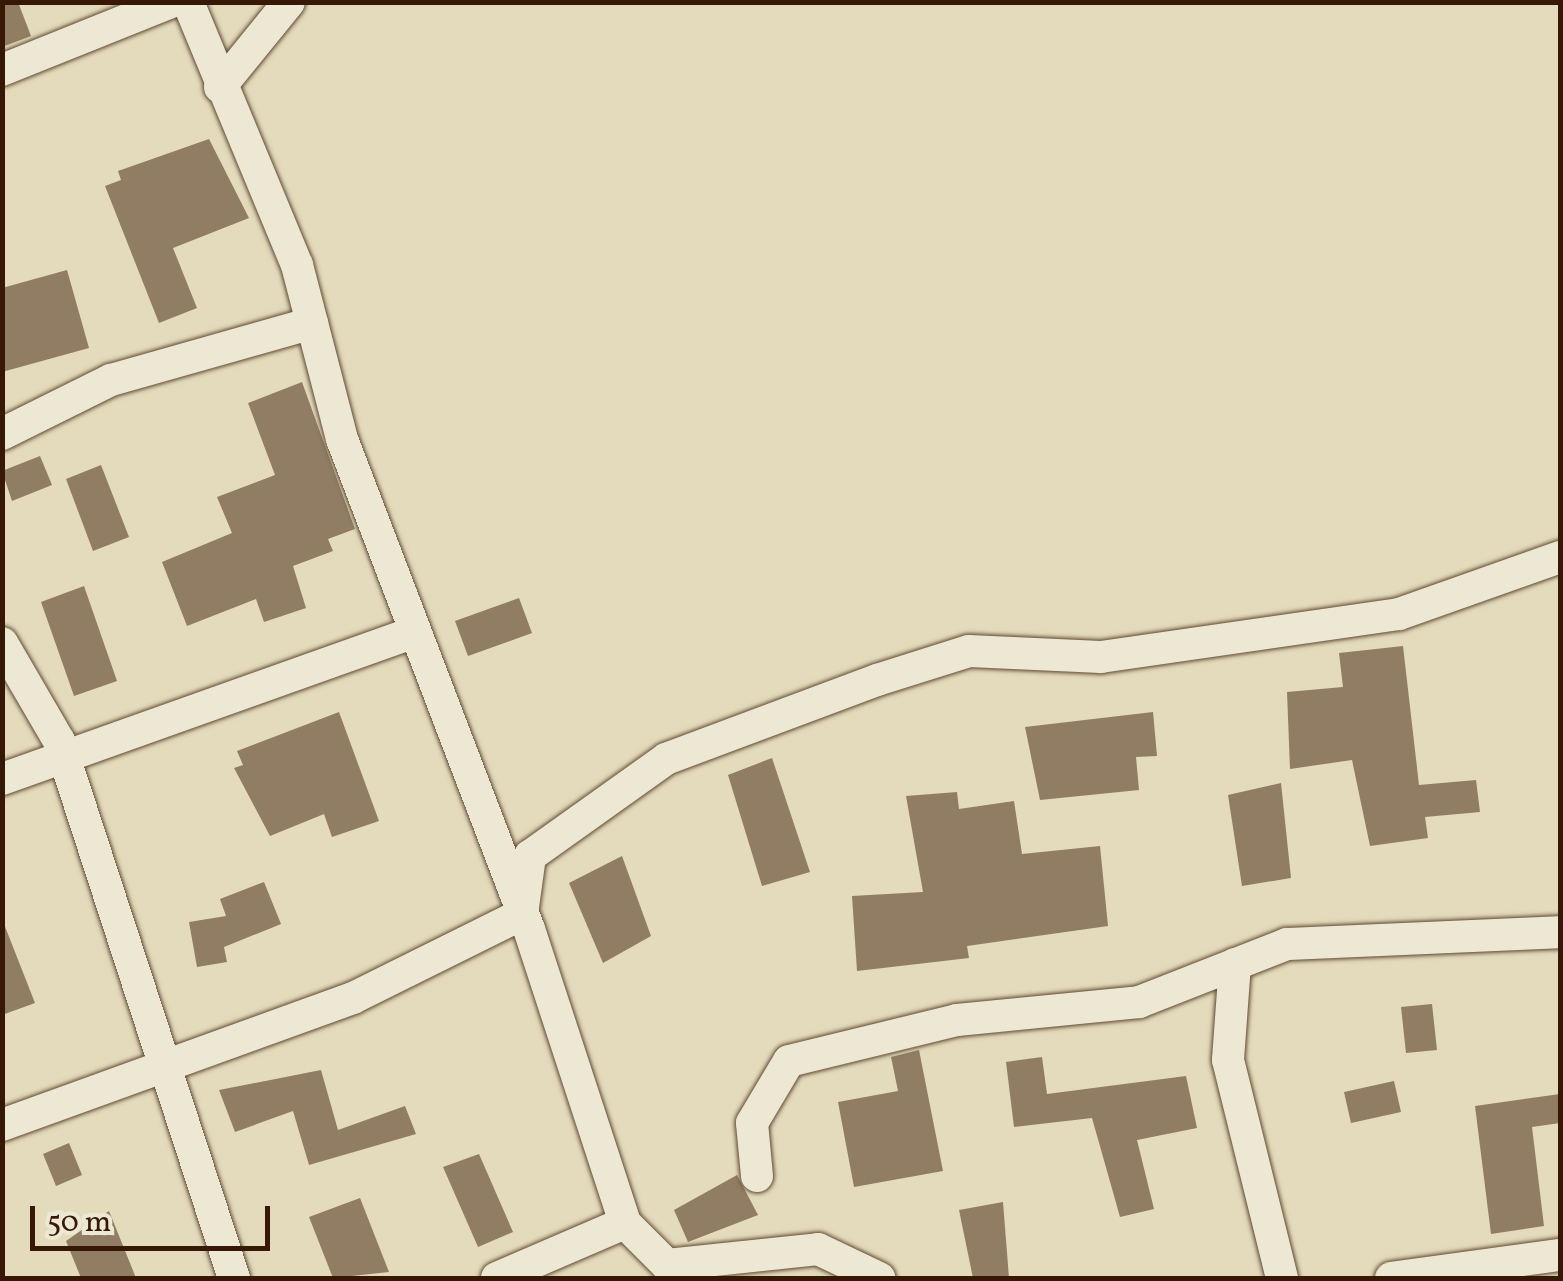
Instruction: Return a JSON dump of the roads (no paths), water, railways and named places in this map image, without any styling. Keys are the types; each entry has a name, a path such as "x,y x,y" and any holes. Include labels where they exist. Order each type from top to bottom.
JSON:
{"street":[{"path":"2,70 171,2"},
{"path":"188,2 312,322 412,633 522,914 624,1223 667,1265 818,1249 879,1278"},
{"path":"220,88 289,2"},
{"path":"2,434 111,380 312,322"},
{"path":"522,914 530,856 666,758 877,680 970,650 1101,657 1399,614 1560,557"},
{"path":"2,779 412,633"},
{"path":"2,643 64,756 168,1060 234,1278"},
{"path":"2,1125 168,1060 353,998 522,914"},
{"path":"758,1176 752,1123 789,1061 956,1020 1139,1002 1287,944 1560,932"},
{"path":"1235,964 1228,1060 1282,1278"},
{"path":"497,1278 624,1223"},
{"path":"1391,1278 1560,1254"}]}
